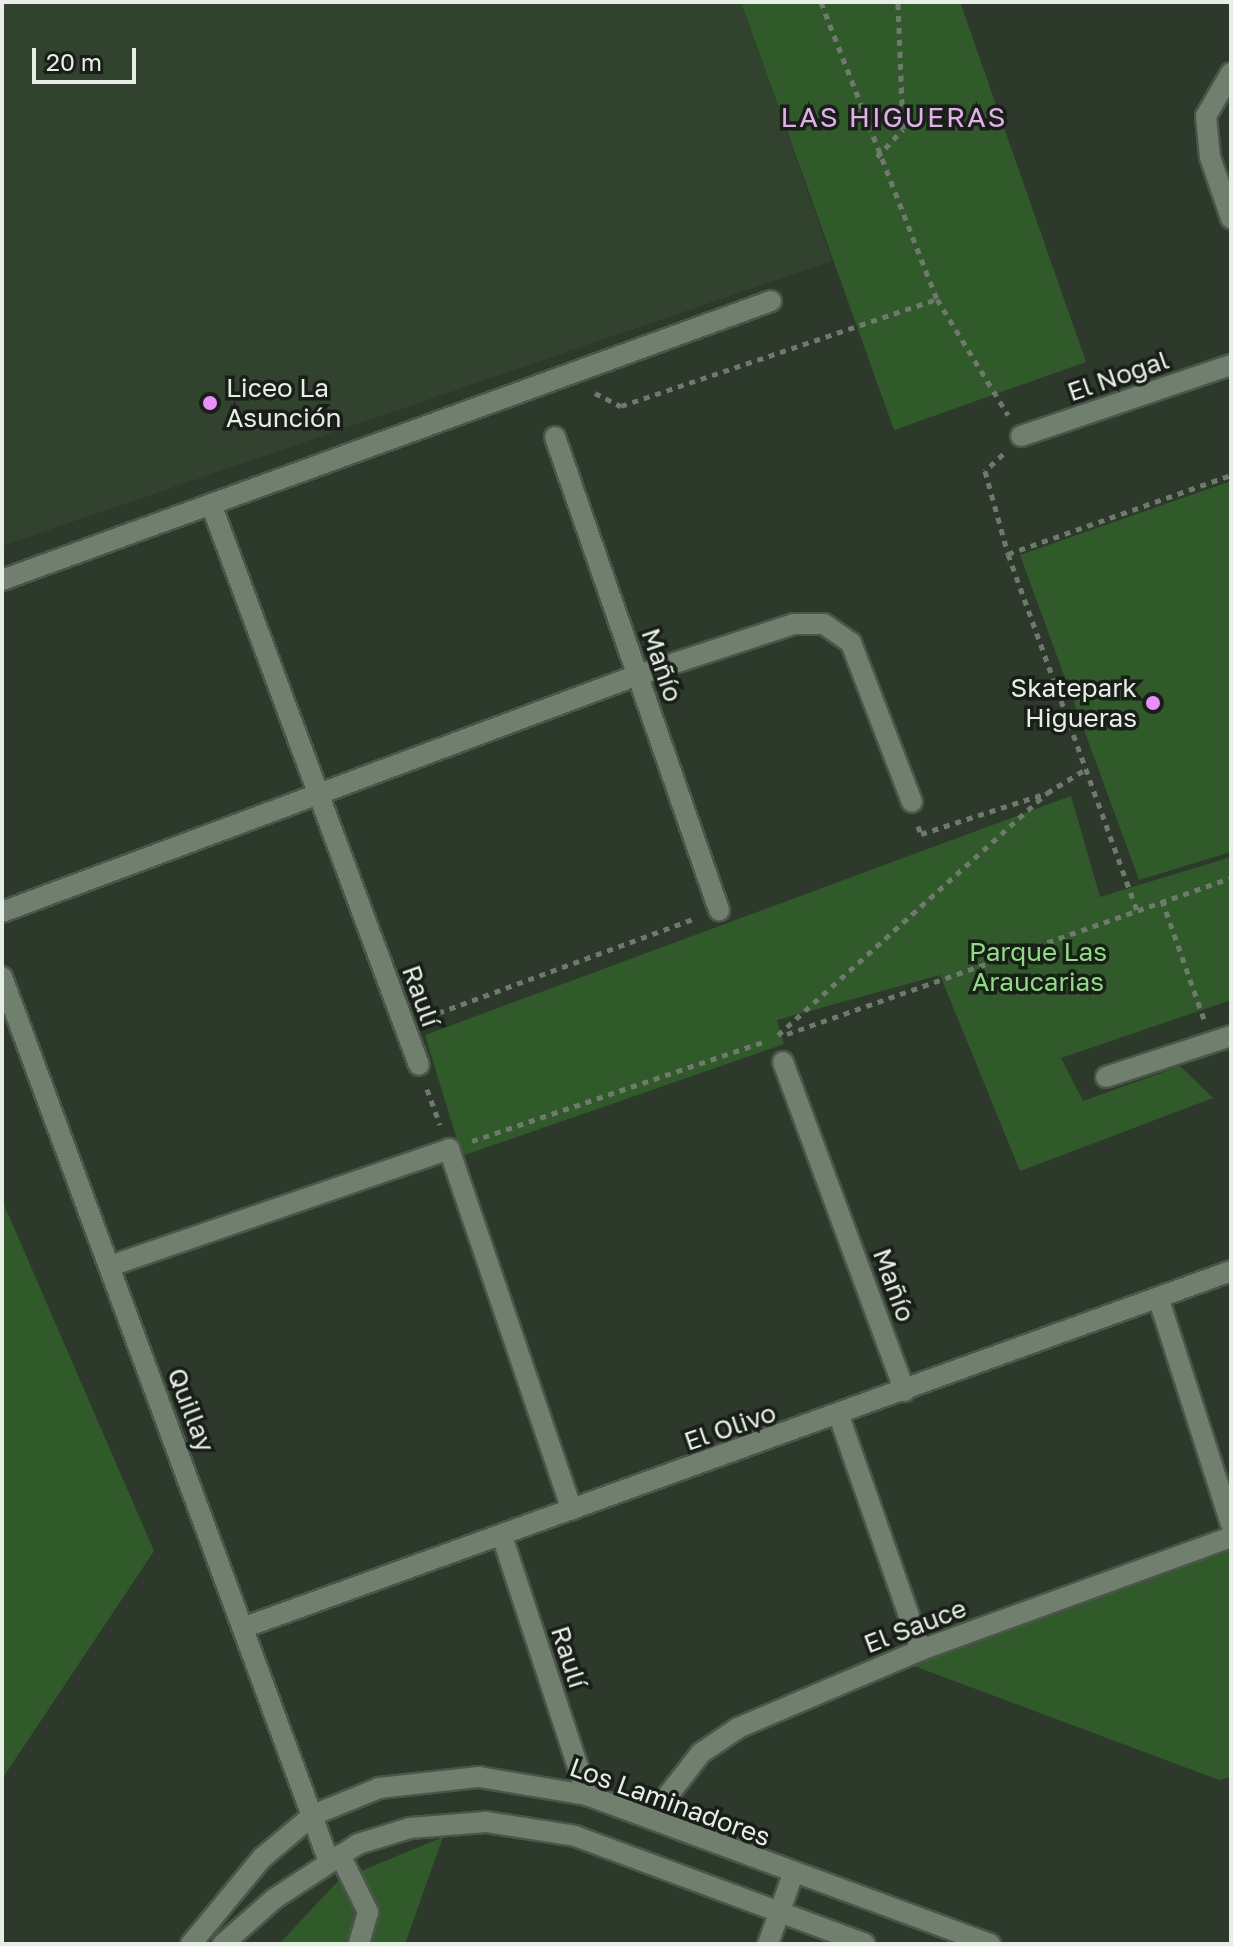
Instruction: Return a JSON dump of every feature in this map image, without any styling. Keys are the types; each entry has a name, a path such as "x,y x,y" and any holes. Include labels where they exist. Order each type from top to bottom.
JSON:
{"street":[{"path":"1231,73 1210,100 1206,135 1231,218"},
{"path":"2,580 771,301"},
{"name":"El Nogal","path":"1021,436 1231,365"},
{"name":"Mañío","path":"555,437 719,910"},
{"name":"Raulí","path":"211,504 419,1065"},
{"path":"2,912 638,675 777,627 812,623 836,628 858,655 912,802"},
{"name":"Quillay","path":"2,977 313,1815 334,1859 368,1912 359,1944"},
{"path":"1106,1077 1221,1037"},
{"name":"Mañío","path":"783,1062 905,1391"},
{"path":"110,1266 449,1149 572,1510"},
{"name":"El Olivo","path":"245,1627 839,1416 1231,1271"},
{"path":"1159,1300 1231,1524"},
{"path":"839,1416 921,1650"},
{"name":"Raulí","path":"502,1536 587,1795"},
{"name":"El Sauce","path":"651,1817 684,1771 720,1739 921,1650 1231,1537"},
{"name":"Los Laminadores","path":"191,1944 262,1858 313,1815 379,1788 439,1778 516,1779 587,1795 793,1874 990,1944"},
{"path":"223,1944 334,1859 410,1828 528,1825 575,1836 865,1944"},
{"path":"768,1944 793,1874"}],"path":[{"path":"821,2 877,157 937,299 1021,436 985,471 1008,554 1137,911"},
{"path":"877,157 897,140 905,116 898,2"},
{"path":"564,377 621,406 937,299"},
{"path":"1008,554 1231,475"},
{"path":"775,1038 1047,793 1086,769"},
{"path":"912,802 921,834 1047,793"},
{"path":"449,1149 1231,878"},
{"path":"1162,900 1221,1037"},
{"path":"404,1025 719,910"},
{"name":"Raulí","path":"419,1065 449,1149"}],"shaded area":[{"name":"Liceo La Asunción","path":"2,2 741,2 832,261 2,546"}],"green space":[{"path":"741,2 960,2 1086,362 894,430"},
{"name":"Skatepark Higueras","path":"1231,481 1231,852 1139,880 1020,555"},
{"name":"Parque Las Araucarias","path":"1071,796 1100,897 1231,857 1231,1000 1061,1058 1083,1101 1180,1066 1213,1098 1020,1171 940,975 777,1020 784,1044 462,1156 425,1035"},
{"path":"2,1200 154,1551 2,1779"},
{"path":"1231,1537 1231,1777 1219,1780 898,1660"},
{"path":"443,1837 405,1944 279,1944 339,1880"}],"place":[{"name":"Liceo La Asunción","path":"210,403"},
{"name":"Skatepark Higueras","path":"1153,703"}],"district":[{"name":"LAS HIGUERAS","path":"894,117"}]}
